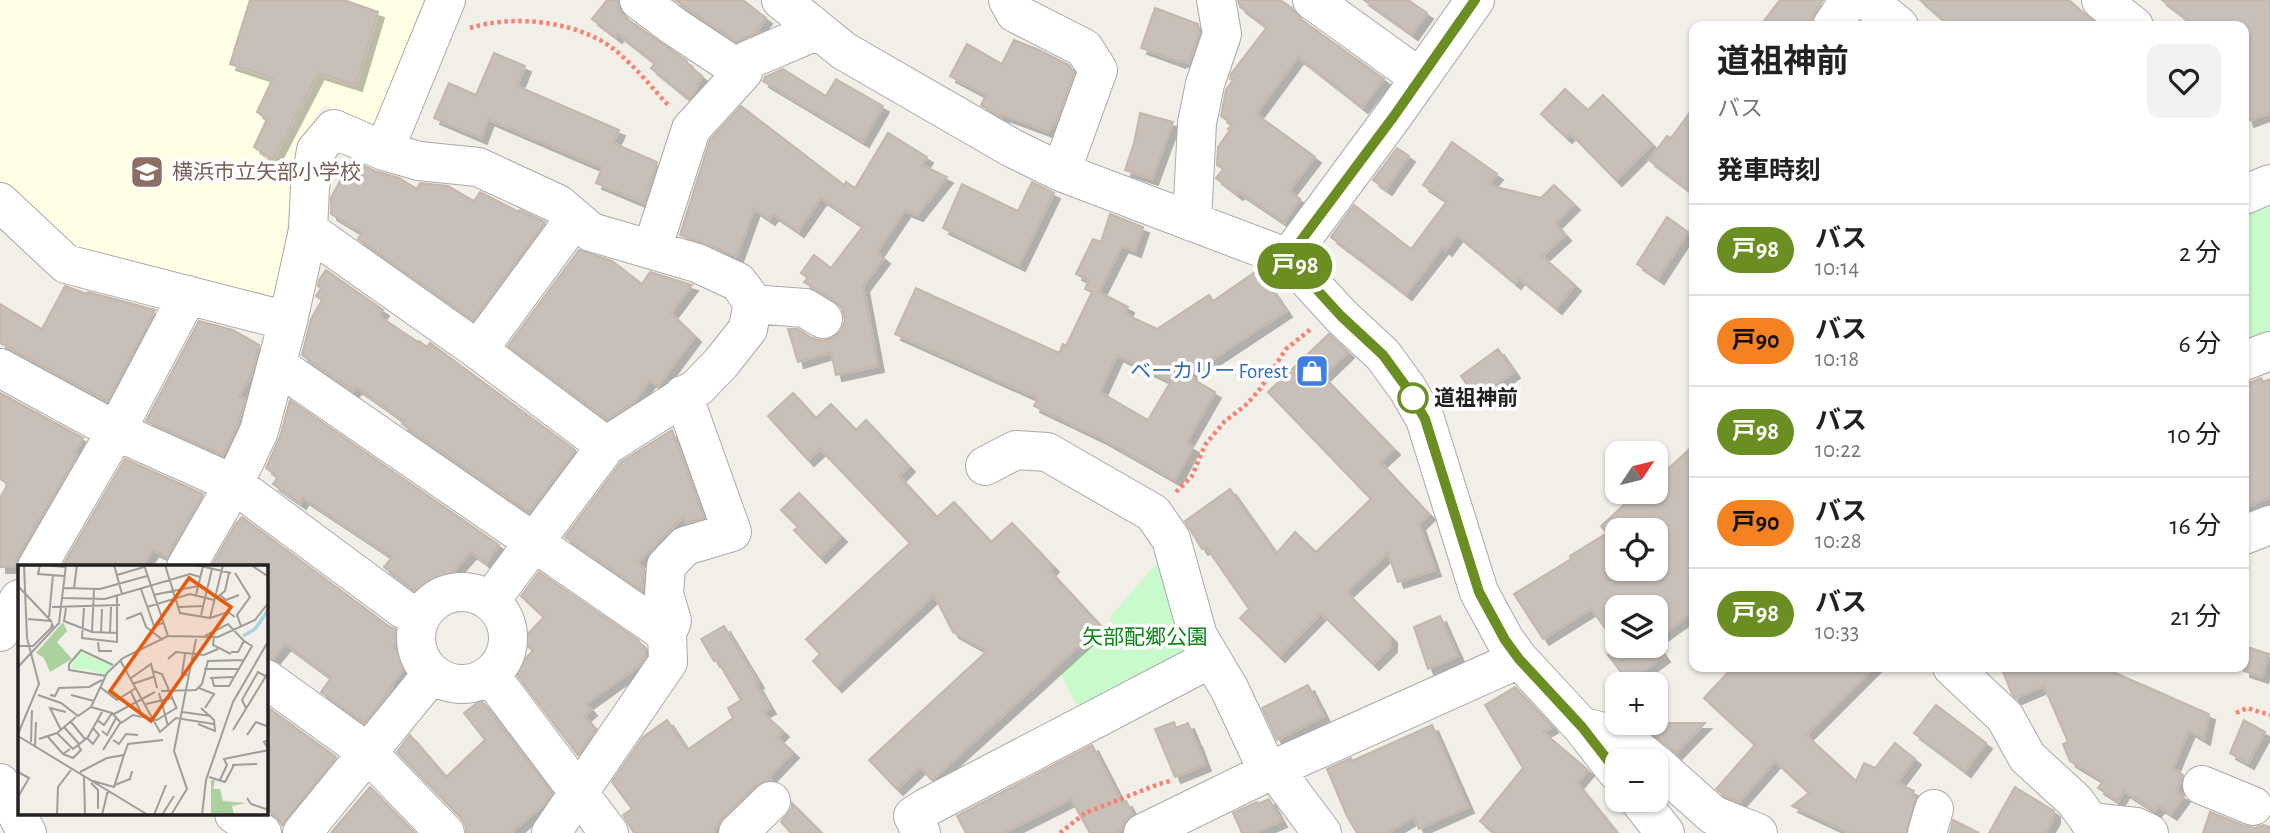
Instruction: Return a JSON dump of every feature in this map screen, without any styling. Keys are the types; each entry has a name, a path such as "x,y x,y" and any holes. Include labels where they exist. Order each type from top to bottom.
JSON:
{"street":[{"path":"384,151 446,0"},
{"path":"639,0 674,27 743,72"},
{"path":"781,0 844,51 1012,148 1061,172 1288,258 1341,316 1383,355 1407,388 1425,419 1479,592 1505,640 1519,659 1582,727 1605,757"},
{"path":"1008,0 1015,13 1084,48 1098,69 1061,172"},
{"path":"1192,222 1197,123 1205,84 1222,34 1216,0"},
{"path":"1312,0 1420,78"},
{"path":"1288,258 1475,0"},
{"path":"1835,21 1849,0"},
{"path":"1867,0 1893,21"},
{"path":"2101,0 2128,21"},
{"path":"652,249 691,129 743,72 748,60 816,31"},
{"path":"187,565 234,485 259,431 288,321 308,230 310,187 316,150 334,129 384,151 419,161 478,167 558,204 591,232 697,263 738,282 753,302 748,329 698,387 606,446 532,541 490,601"},
{"path":"0,202 66,264 288,321"},
{"path":"478,350 575,218"},
{"path":"308,230 478,350 606,446"},
{"path":"38,565 116,431 188,295"},
{"path":"752,304 805,308 823,319"},
{"path":"2249,359 2270,351"},
{"path":"277,365 667,634"},
{"path":"0,368 116,431 234,485 403,609 421,616"},
{"path":"551,833 668,662 667,634 672,621 664,594 666,566 685,546 732,532 683,395"},
{"path":"985,466 1016,450 1047,452 1153,513 1171,538 1198,636 1230,690 1263,761 1275,769 1322,833"},
{"path":"2249,533 2270,524"},
{"path":"2249,537 2270,543"},
{"path":"460,591 475,593 490,601 500,611 509,638 500,665 490,675 461,685 446,682 432,674 422,662 416,647 415,631 421,616 430,603 444,594 460,591"},
{"path":"0,632 18,601"},
{"path":"921,833 913,816 927,807 1210,659"},
{"path":"1143,833 1275,769 1519,659"},
{"path":"1957,672 2005,717 2027,757 2076,801 2090,822 2136,827 2150,833"},
{"path":"302,833 432,674"},
{"path":"490,675 609,833"},
{"path":"268,681 367,752 445,833"},
{"path":"1582,727 1608,732 1630,742 1638,749"},
{"path":"1668,775 1713,815 1758,833"},
{"path":"0,783 20,826"},
{"path":"2202,785 2253,806"},
{"path":"737,833 771,801"},
{"path":"1648,812 1665,833"},
{"path":"237,816 262,833"}],"path":[{"path":"429,40 485,23 532,21 576,29 615,50 691,129"},
{"path":"1153,513 1192,475 1205,444 1224,422 1247,404 1260,389 1286,349 1307,331 1341,316"},
{"path":"2236,713 2247,708 2270,715"}],"shaded area":[{"name":"横浜市立矢部小学校","path":"0,0 424,0 378,122 367,124 324,105 296,148 278,303 70,259 0,196"}],"green space":[{"path":"2270,199 2270,340 2249,349 2249,207"},
{"name":"矢部配郷公園","path":"1162,557 1193,655 1082,715 1061,674 1110,628 1111,616"}],"building":[{"path":"250,0 344,0 378,12 356,85 318,73 273,160 254,147 267,119 257,112 273,78 230,64"},
{"path":"607,0 618,0 619,9 626,18 687,61 686,63 702,76 689,99 651,68 655,63 618,34 616,37 592,19"},
{"path":"675,0 743,0 766,18 757,30 759,32 737,42"},
{"path":"1238,0 1280,0 1292,8 1299,18 1384,79 1362,107 1298,57 1256,114 1315,157 1289,191 1300,199 1284,222 1216,178 1223,169 1217,165 1218,147 1232,124 1221,116 1226,90 1233,80 1230,79 1231,74 1267,27 1240,7"},
{"path":"1364,0 1408,0 1427,13 1412,34"},
{"path":"1780,0 1823,0 1811,21 1764,21"},
{"path":"1920,0 2069,0 2093,21 1944,21"},
{"path":"2162,0 2270,0 2270,113 2249,121 2249,21 2189,21"},
{"path":"1155,8 1198,24 1199,32 1189,63 1141,48"},
{"path":"1014,40 1069,65 1074,73 1055,124 1052,123 1049,132 1003,115 1002,117 981,105 986,95 950,76 967,44 1002,64"},
{"path":"494,53 525,66 517,86 619,130 613,143 657,162 644,203 596,183 602,168 488,119 481,138 434,118 449,83 476,95"},
{"path":"783,69 826,96 836,79 883,106 863,141 763,81 765,77"},
{"path":"1565,89 1588,110 1603,95 1652,144 1616,180 1570,133 1566,137 1541,114"},
{"path":"741,106 844,185 846,182 855,188 888,133 927,157 922,165 947,177 917,215 905,210 877,252 884,258 863,286 878,366 836,375 831,352 798,362 788,329 798,329 823,341 833,338 841,331 845,320 842,308 804,282 808,278 801,273 814,255 831,268 863,226 821,198 798,231 773,214 769,219 754,209 737,256 680,235 710,140"},
{"path":"1140,113 1173,122 1152,179 1125,170"},
{"path":"1689,114 1689,190 1649,160 1667,136 1671,138"},
{"path":"1452,142 1497,174 1488,185 1541,198 1554,185 1574,204 1555,223 1565,235 1542,256 1575,285 1556,308 1519,278 1515,283 1457,235 1446,250 1443,247 1406,294 1331,237 1354,205 1411,249 1447,201 1423,185"},
{"path":"1397,148 1409,156 1386,189 1373,180"},
{"path":"351,160 399,178 417,189 420,183 448,186 474,201 480,192 545,222 473,320 358,239 362,233 331,214 331,198"},
{"path":"1032,182 1054,193 1019,265 943,228 962,184 1018,211"},
{"path":"1110,214 1143,227 1135,251 1122,246 1099,292 1128,307 1125,314 1157,329 1209,295 1213,301 1258,270 1286,311 1188,376 1215,392 1186,443 1193,447 1175,480 1099,437 1034,406 1038,398 895,334 916,288 1059,353 1063,344 1066,346 1092,292 1085,289 1089,280 1076,274 1093,239 1101,242","holes":["1117,355 1171,381 1148,420 1100,392"]},
{"path":"1667,217 1688,232 1658,278 1637,264"},
{"path":"579,250 612,261 642,284 650,272 692,285 671,313 695,336 658,386 650,380 634,402 607,419 508,346"},
{"path":"326,270 383,310 379,316 427,347 430,343 575,450 529,512 402,424 404,421 356,387 353,391 302,355 311,319 322,300 316,296 321,288 318,286 319,280"},
{"path":"65,286 155,310 107,401 0,343 0,304 42,329"},
{"path":"199,321 233,330 259,345 251,376 239,396 245,399 238,423 223,455 146,421"},
{"path":"1329,334 1348,352 1323,376 1394,449 1380,462 1429,514 1419,524 1435,570 1398,582 1388,553 1346,592 1391,637 1391,646 1373,664 1321,613 1279,656 1240,618 1249,609 1206,547 1202,549 1185,521 1230,489 1276,554 1295,532 1316,552 1371,499 1268,392"},
{"path":"1498,349 1514,372 1477,399 1461,376"},
{"path":"2261,378 2263,382 2270,379 2270,497 2249,506 2249,383"},
{"path":"0,393 83,438 75,453 77,455 18,556 15,567 0,567 0,498 8,484 0,479"},
{"path":"793,393 816,418 831,404 856,430 866,420 909,466 899,476 937,517 954,502 991,542 1012,523 1053,566 1049,570 1101,626 932,780 920,767 897,789 869,760 987,651 953,632 934,595 836,686 813,661 820,654 806,639 910,543 820,449 808,460 768,416"},
{"path":"290,400 499,545 486,563 471,552 446,580 442,576 435,584 432,581 422,593 384,567 392,557 303,498 300,503 273,484 278,477 266,468 280,437"},
{"path":"672,430 704,518 686,523 683,517 637,563 644,569 642,590 565,537 621,462"},
{"path":"1689,450 1689,616 1668,630 1668,595 1605,595 1605,628 1591,609 1543,639 1514,594 1605,534 1605,581 1668,581 1668,518 1610,518 1625,504 1668,504 1668,469"},
{"path":"125,459 203,494 167,557 153,550 142,565 63,565"},
{"path":"799,493 841,536 820,557 794,530 798,527 781,510"},
{"path":"242,517 390,627 404,633 393,647 406,658 404,661 407,664 364,723 321,692 331,678 285,644 273,659 268,658 268,565 212,565"},
{"path":"539,572 638,640 646,651 646,656 639,666 586,704 591,710 584,716 596,729 578,755 513,670 533,651 522,640 544,617 521,596"},
{"path":"1440,616 1458,656 1428,669 1414,627"},
{"path":"724,626 758,682 756,684 770,708 762,712 783,731 777,737 793,752 768,778 770,780 756,785 723,817 712,833 634,833 623,815 632,809 612,782 643,737 667,720 687,750 733,718 728,708 741,700 701,639"},
{"path":"2249,648 2269,654 2262,677 2247,672"},
{"path":"1610,658 1661,658 1642,672 1621,672"},
{"path":"1728,672 1869,672 1806,735 1856,781 1864,763 1875,768 1895,743 1915,759 1897,783 1914,791 1912,796 1916,798 1906,833 1850,833 1792,806 1809,793 1775,761 1739,802 1725,796 1716,789 1755,745 1704,698"},
{"path":"2003,672 2113,672 2209,714 2204,739 2189,730 2173,768 2183,775 2176,792 2184,796 2171,814 2159,806 2155,811 2124,791 2118,801 2098,788 2103,781 2070,761 2063,744 2068,742 2044,686 2016,698"},
{"path":"1308,685 1324,716 1277,740 1262,708"},
{"path":"1515,687 1552,727 1543,732 1588,770 1577,783 1617,833 1494,833 1480,821 1523,768 1485,705"},
{"path":"481,700 552,793 544,804 511,833 466,833 461,818 397,752 410,735 446,777 485,740 464,713"},
{"path":"1936,705 1986,743 1965,771 1914,733"},
{"path":"268,707 336,757 282,825 268,810"},
{"path":"2244,720 2265,732 2248,763 2230,753"},
{"path":"1174,722 1176,728 1188,723 1195,740 1193,743 1196,741 1205,765 1175,777 1155,729"},
{"path":"1668,723 1705,723 1676,753 1653,735 1668,735"},
{"path":"1432,725 1468,807 1419,829 1414,817 1387,833 1357,833 1327,769 1351,758 1352,761"},
{"path":"1092,745 1122,803 1126,801 1133,814 1125,820 1122,830 1116,833 1090,833 1071,799 1004,833 966,833 957,816"},
{"path":"370,787 415,833 331,833"},
{"path":"2015,787 2054,811 2054,818 2045,833 1989,833"},
{"path":"1269,799 1281,821 1254,833 1242,833 1233,813"},
{"path":"792,803 822,833 791,833 781,822 792,808"},
{"path":"2210,812 2245,826 2270,827 2270,833 2203,833"},
{"path":"1953,820 1979,833 1950,833"}],"bus line":[{"name":"戸98","path":"1475,0 1394,116 1288,258 1341,316 1383,355 1407,388 1425,419 1479,592 1505,640 1519,659 1582,727 1605,757"}],"place":[{"name":"横浜市立矢部小学校","path":"147,172"},
{"name":"ベーカリー Forest","path":"1312,371"},
{"name":"道祖神前","path":"1413,398"}]}
